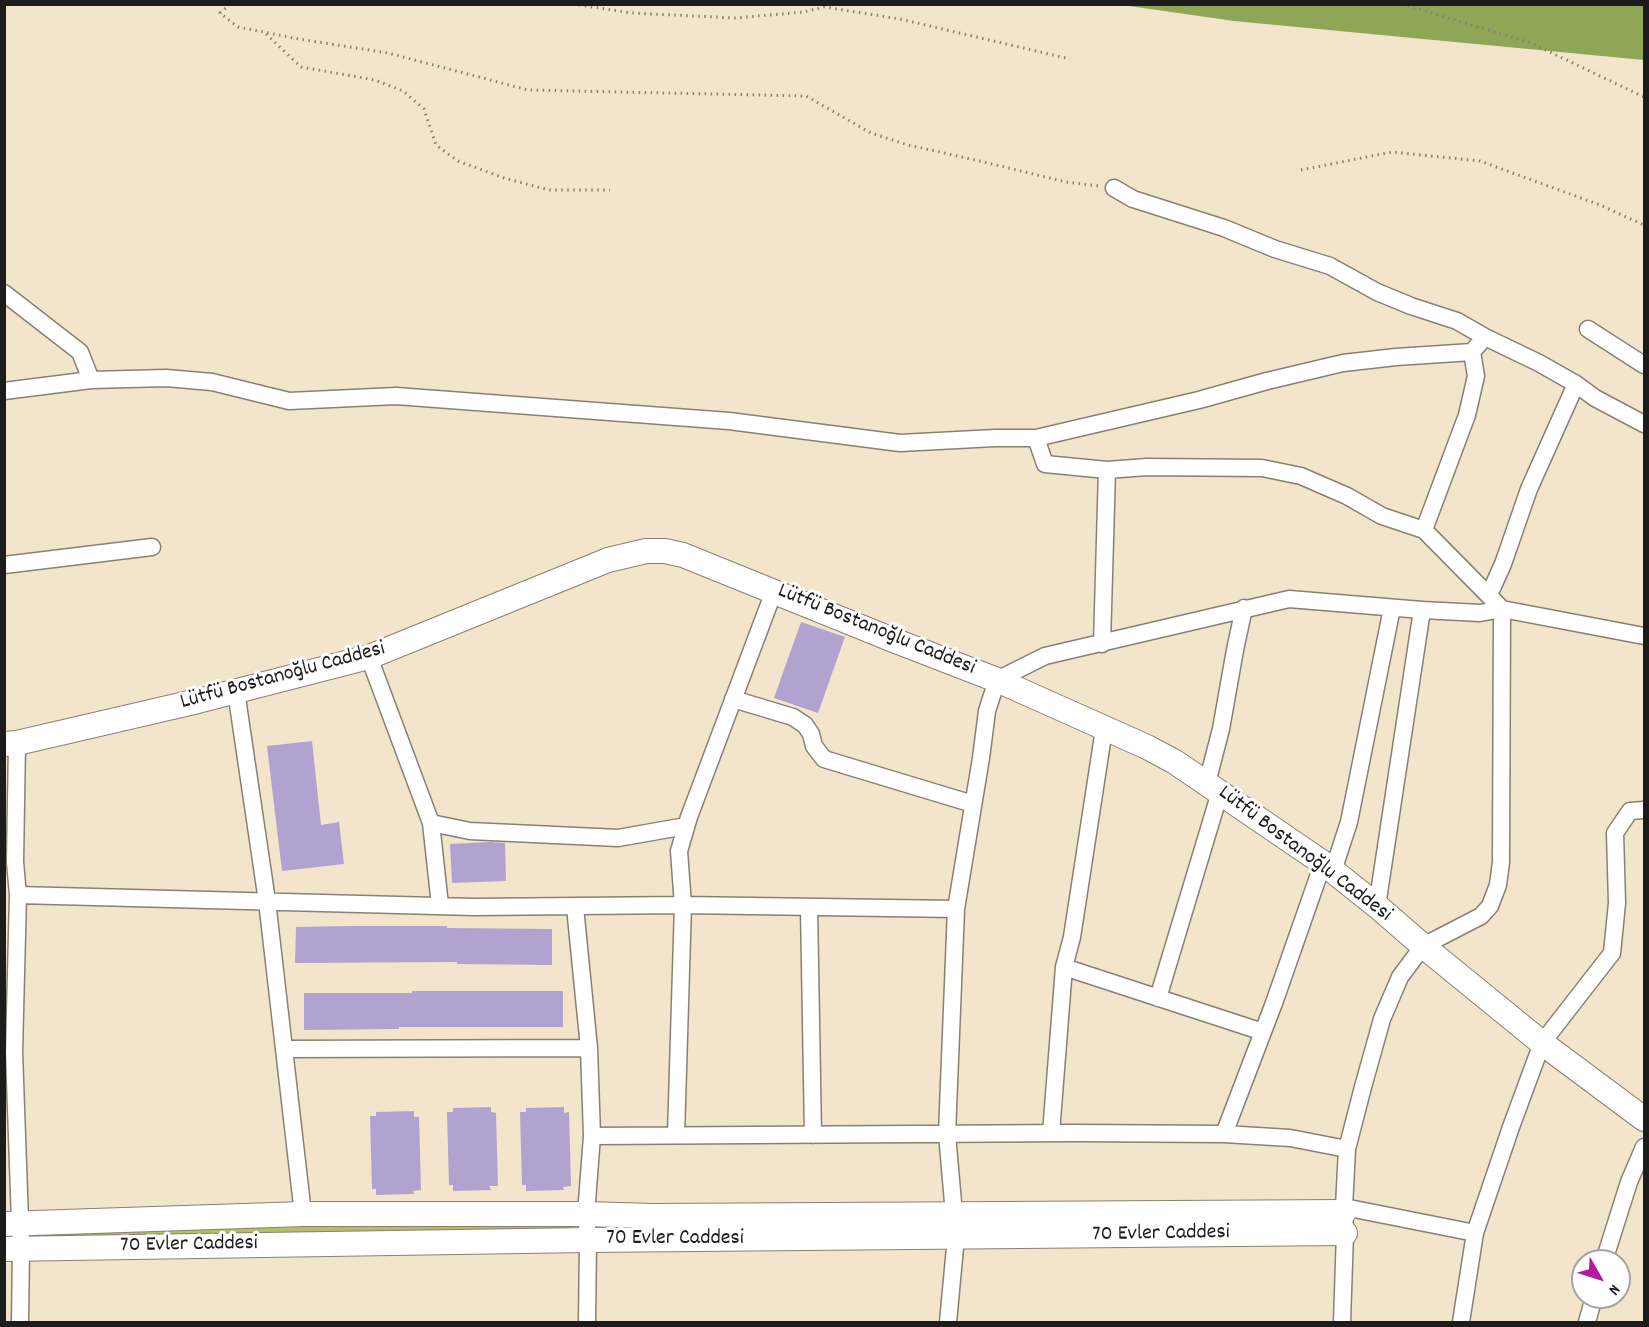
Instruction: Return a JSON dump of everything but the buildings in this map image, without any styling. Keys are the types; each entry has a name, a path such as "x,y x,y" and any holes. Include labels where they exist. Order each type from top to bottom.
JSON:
{"street":[{"path":"1114,188 1133,199 1224,228 1275,249 1330,266 1377,292 1457,321 1485,338 1539,363 1576,384 1595,398 1644,424"},
{"path":"4,293 80,352 91,380"},
{"path":"1588,329 1644,365"},
{"path":"4,391 91,380 165,378 212,382 289,401 396,396 729,421 900,443 1036,438 1343,363 1472,352 1485,338"},
{"path":"1424,530 1467,415 1476,376 1472,352"},
{"path":"1489,595 1503,564 1529,489 1576,384"},
{"path":"1036,438 1045,464 1107,470 1147,466 1262,468 1301,476 1347,496 1382,516 1424,530 1502,609 1501,862 1498,885 1490,906 1481,916 1423,946 1400,977 1382,1019 1347,1149 1342,1323"},
{"path":"1102,644 1107,470"},
{"path":"4,565 152,547"},
{"name":"Lütfü Bostanoğlu Caddesi","path":"11,744 237,692 369,657 590,567 629,554 665,550 683,555 998,680 1147,747 1175,762 1328,867 1542,1043 1644,1119"},
{"path":"676,1135 683,905 679,851 686,826 774,591"},
{"path":"948,1323 955,1226 947,1134 956,909 987,711 998,680 1045,656 1289,599 1480,613 1502,609 1644,636"},
{"path":"1158,998 1214,787 1221,729 1245,608"},
{"path":"1224,1134 1328,867 1349,822 1392,608"},
{"path":"1377,906 1422,610"},
{"path":"369,657 431,823 440,905"},
{"path":"237,692 267,901 303,1214"},
{"path":"733,699 793,717 805,725 811,734 814,746 824,759 973,804"},
{"path":"1052,1133 1064,967 1072,937 1104,729"},
{"path":"11,744 15,862 12,1224 20,1323"},
{"path":"1461,1323 1474,1233 1542,1043 1612,953 1617,903 1615,833 1630,811 1644,810"},
{"path":"431,823 470,831 618,838 686,826"},
{"path":"13,902 267,901 474,907 683,905 956,909"},
{"path":"575,907 589,1048 592,1136 586,1214 587,1323"},
{"path":"808,907 813,1135"},
{"path":"1064,967 1263,1032"},
{"path":"284,1049 589,1048"},
{"path":"592,1136 1224,1134 1290,1138 1347,1149"},
{"path":"1608,1249 1629,1182 1644,1147"},
{"name":"70 Evler Caddesi","path":"12,1224 303,1214 586,1214 955,1226"},
{"path":"1344,1217 1474,1233"},
{"name":"70 Evler Caddesi","path":"13,1249 588,1240 955,1226 1344,1217"}],"path":[{"path":"230,4 220,13 238,27 299,39 388,52 528,90 806,96 872,133 908,146 1066,182 1114,188"},
{"path":"573,4 632,13 735,18 804,12 824,7 900,19 1070,59"},
{"path":"1402,4 1531,42 1644,97"},
{"path":"264,33 301,67 375,80 404,91 424,109 436,145 458,161 504,178 549,190 610,190"},
{"path":"1301,170 1392,152 1480,161 1600,205 1644,225"}],"green space":[{"path":"1122,5 1644,5 1644,60 1234,21"},
{"path":"570,1222 572,1230 31,1239 26,1234 29,1232"}]}
